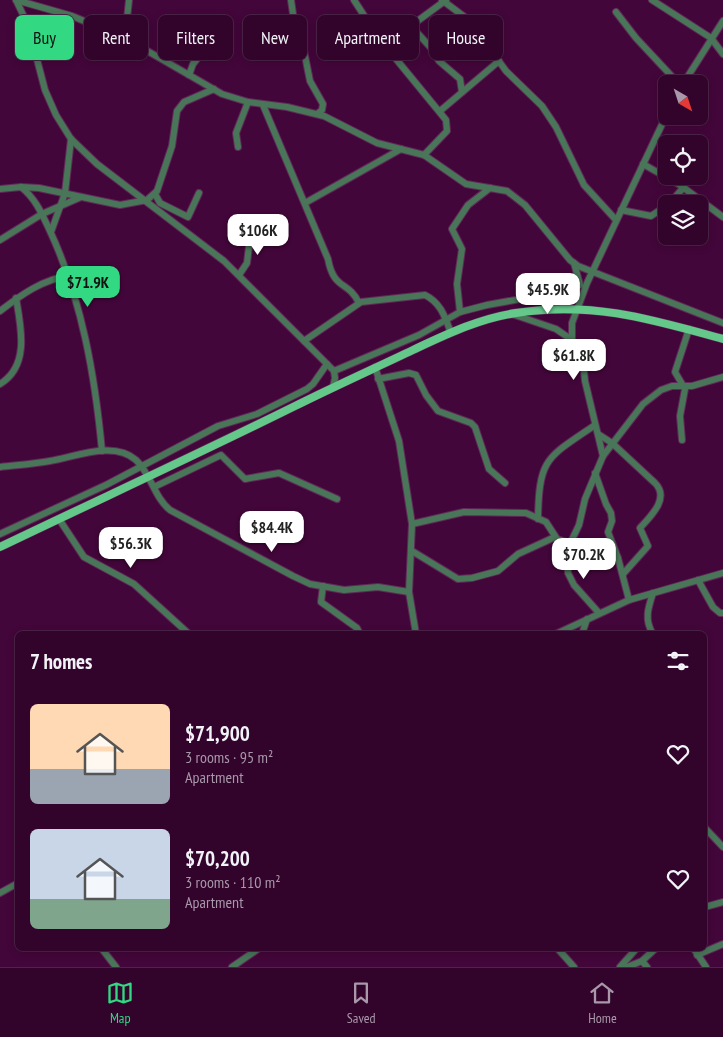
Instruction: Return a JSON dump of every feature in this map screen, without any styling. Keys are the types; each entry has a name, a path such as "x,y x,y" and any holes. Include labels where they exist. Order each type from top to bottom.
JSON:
{"main road":[{"path":"0,547 375,367 451,333 511,314 577,309 628,313 723,339"}],"street":[{"path":"15,0 84,21"},
{"path":"15,0 28,25 44,90 56,115 71,139 96,164 204,244 239,275 334,371 333,387"},
{"path":"127,15 129,0"},
{"path":"291,0 295,28 303,46 310,81 322,104 322,110 317,114"},
{"path":"354,0 364,15"},
{"path":"419,20 444,0 470,21 518,85 548,114 584,185 616,220"},
{"path":"652,0 711,38 723,54"},
{"path":"616,12 636,38 671,75"},
{"path":"688,75 723,21"},
{"path":"419,35 432,49 439,61 460,79 462,92"},
{"path":"148,51 214,89 248,102 287,107 317,114 377,143 424,155 466,184 507,191 521,201 574,263 723,323"},
{"path":"189,75 196,60"},
{"path":"398,60 440,111 448,124 446,131 424,155"},
{"path":"440,111 499,61"},
{"path":"0,189 21,186 82,196 120,205 147,200 155,194 172,146 177,111 184,102 214,89"},
{"path":"238,147 236,133 248,102"},
{"path":"263,105 328,259 333,277 336,282 352,290 358,303"},
{"path":"572,340 572,323 592,271 662,125"},
{"path":"51,233 53,221 64,194 71,139"},
{"path":"305,203 401,149"},
{"path":"643,164 684,187 723,217"},
{"path":"21,186 38,204 69,276 96,393 102,451"},
{"path":"677,195 684,187"},
{"path":"460,312 457,284 462,250 452,229 468,206 491,188"},
{"path":"155,194 160,204 188,217 199,193"},
{"path":"0,240 42,214 82,196"},
{"path":"621,210 651,216 658,211"},
{"path":"239,275 247,263 250,246 261,224"},
{"path":"574,263 579,284 584,292"},
{"path":"0,311 16,298 51,280 69,276"},
{"path":"334,371 419,335 460,312 487,305 565,292 579,284"},
{"path":"304,341 358,303 425,295 436,303 446,319 451,333"},
{"path":"0,384 12,374 21,350 22,334 16,298"},
{"path":"511,314 556,328 572,340 581,355 602,456"},
{"path":"682,440 680,416 685,389 675,372 688,329"},
{"path":"0,534 141,467 218,426 257,414 313,384 327,364"},
{"path":"375,367 399,442 412,524 409,592 416,631"},
{"path":"378,379 409,373 416,375 426,395 438,410 471,423 475,427 489,468 505,482"},
{"path":"599,613 574,585 568,573 566,552 579,525 585,499 602,456 649,398 667,387 684,386 723,377"},
{"path":"538,519 539,484 550,458 596,426"},
{"path":"598,434 612,443 659,487 661,495 656,509 640,528 648,546 623,574"},
{"path":"0,467 49,462 102,451 128,454 148,476 165,506 194,525 301,580 344,590 378,587 409,592"},
{"path":"154,487 221,455 245,479 279,473 337,499"},
{"path":"595,472 611,513 612,521 608,532 623,574 629,600"},
{"path":"412,524 464,512 522,513 548,524 555,537 569,544 618,558"},
{"path":"59,519 84,557 134,584 186,631"},
{"path":"412,551 458,579 466,580 498,571 518,554 555,537"},
{"path":"570,631 587,619 629,600 723,573"},
{"path":"698,580 713,607 720,613 723,613"},
{"path":"323,586 321,602 358,628 359,631"},
{"path":"646,631 648,626 647,611 653,592"},
{"path":"583,631 587,619"},
{"path":"648,626 651,631"},
{"path":"707,830 723,847"},
{"path":"0,893 15,885"},
{"path":"707,906 723,902"},
{"path":"707,949 723,944"},
{"path":"104,951 116,967"},
{"path":"232,967 255,951"},
{"path":"560,951 574,967"},
{"path":"620,967 635,951"},
{"path":"638,951 647,967"},
{"path":"627,967 644,959 653,951"},
{"path":"695,952 706,967"}]}
